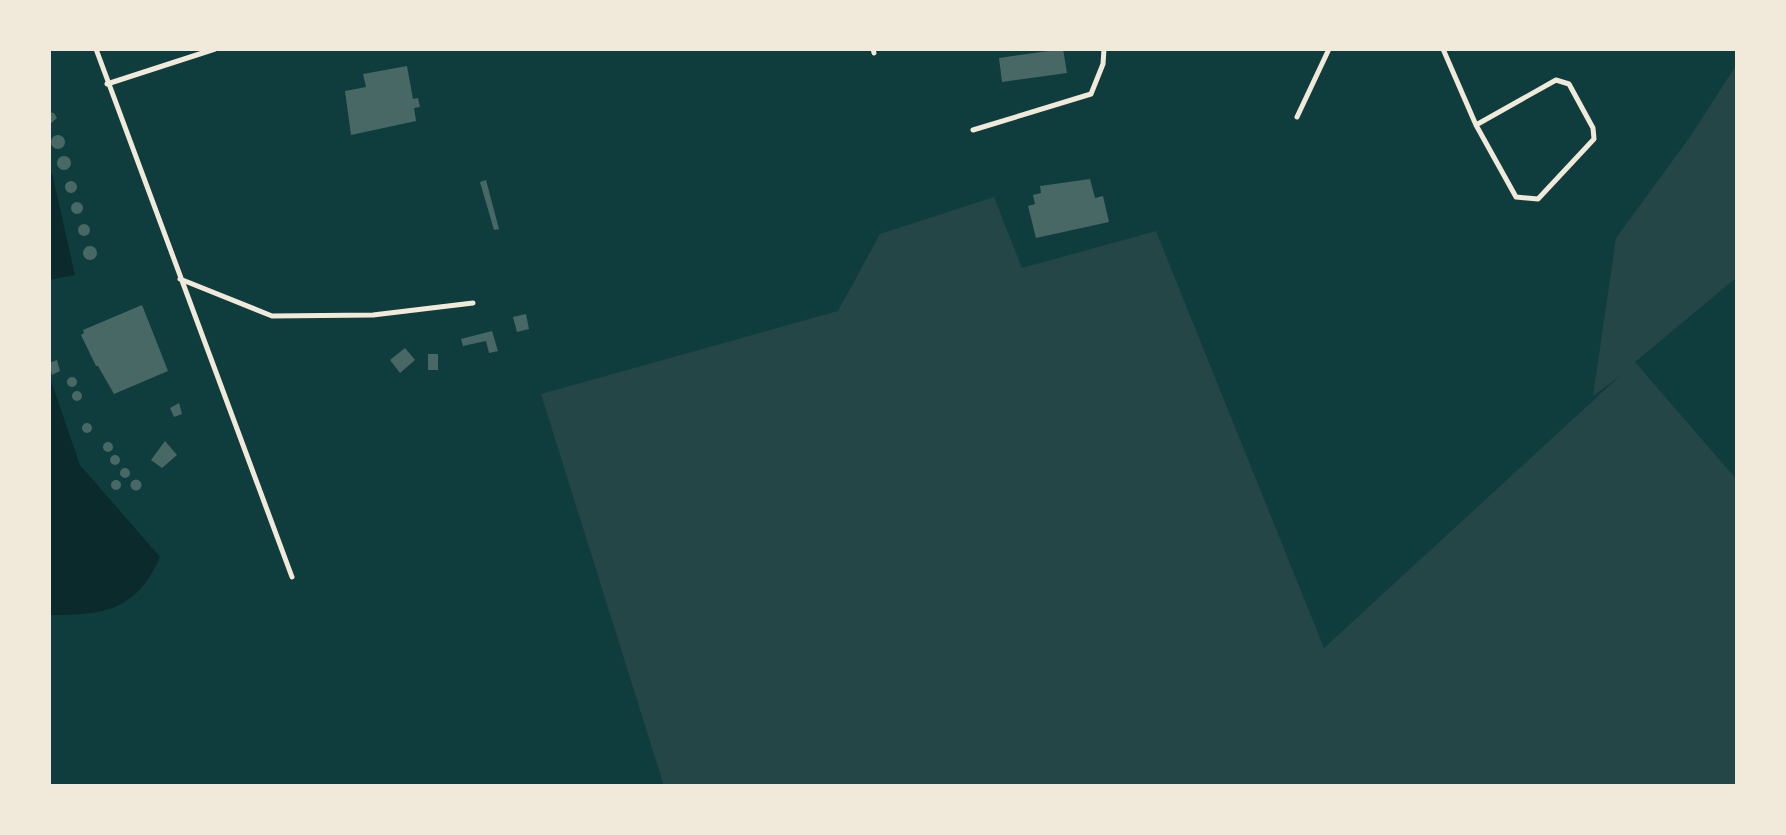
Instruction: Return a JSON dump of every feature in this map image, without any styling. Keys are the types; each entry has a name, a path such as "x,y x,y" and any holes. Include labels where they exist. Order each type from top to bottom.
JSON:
{"lane":[{"path":"96,49 292,577"},
{"path":"107,84 215,49"},
{"path":"973,130 1091,94 1103,64 1104,49"},
{"path":"1297,117 1329,49"},
{"path":"1443,49 1476,125 1516,197 1538,199 1594,139 1593,128 1569,84 1556,80 1476,125"},
{"path":"180,279 272,316 373,315 474,303"}],"shaded area":[{"path":"1737,64 1737,277 1635,362 1737,480 1737,786 664,786 541,394 838,311 880,234 994,197 1022,268 1156,231 1324,648 1621,375 1593,396 1616,238 1690,137"},
{"path":"49,173 52,173 75,275 49,280"},
{"path":"49,375 80,465 160,557 151,575 129,599 102,611 87,614 49,615"}],"building":[{"path":"1063,49 1067,73 1002,82 999,58"},
{"path":"407,66 413,99 418,98 420,107 414,108 416,121 351,135 345,91 366,87 363,74"},
{"path":"49,112 54,113 57,118 49,125"},
{"path":"58,135 63,137 63,147 58,149 53,147 51,142 53,137"},
{"path":"64,156 69,158 69,168 64,170 59,168 57,163 59,158"},
{"path":"1090,179 1095,198 1103,196 1109,222 1036,238 1028,206 1035,204 1033,195 1041,193 1040,186"},
{"path":"486,180 499,229 494,230 480,182"},
{"path":"66,182 76,182 76,192 66,192"},
{"path":"72,203 82,203 82,213 72,213"},
{"path":"79,225 89,225 89,235 79,235"},
{"path":"87,246 93,246 97,253 93,260 87,260 83,256 83,250"},
{"path":"142,305 168,371 114,394 81,335 83,330"},
{"path":"526,314 529,329 517,332 513,317"},
{"path":"492,331 498,351 489,353 486,341 463,346 461,339"},
{"path":"405,348 415,360 400,373 390,360"},
{"path":"428,354 438,354 438,370 428,370"},
{"path":"57,360 60,371 52,375 49,363"},
{"path":"72,377 76,378 76,386 72,387 68,386 67,382 68,378"},
{"path":"77,391 81,392 81,400 77,401 73,400 72,396 73,392"},
{"path":"179,403 182,414 174,417 170,408"},
{"path":"87,423 91,424 91,432 87,433 83,432 82,428 83,424"},
{"path":"165,441 177,455 162,468 151,460"},
{"path":"108,442 112,443 112,451 108,452 104,451 103,447 104,443"},
{"path":"115,455 119,456 119,464 115,465 111,464 110,460 111,456"},
{"path":"125,468 129,469 129,477 125,478 121,477 120,473 121,469"},
{"path":"116,480 120,481 120,489 116,490 112,489 111,485 112,481"},
{"path":"136,480 140,481 140,489 136,490 132,489 131,485 132,481"}]}
